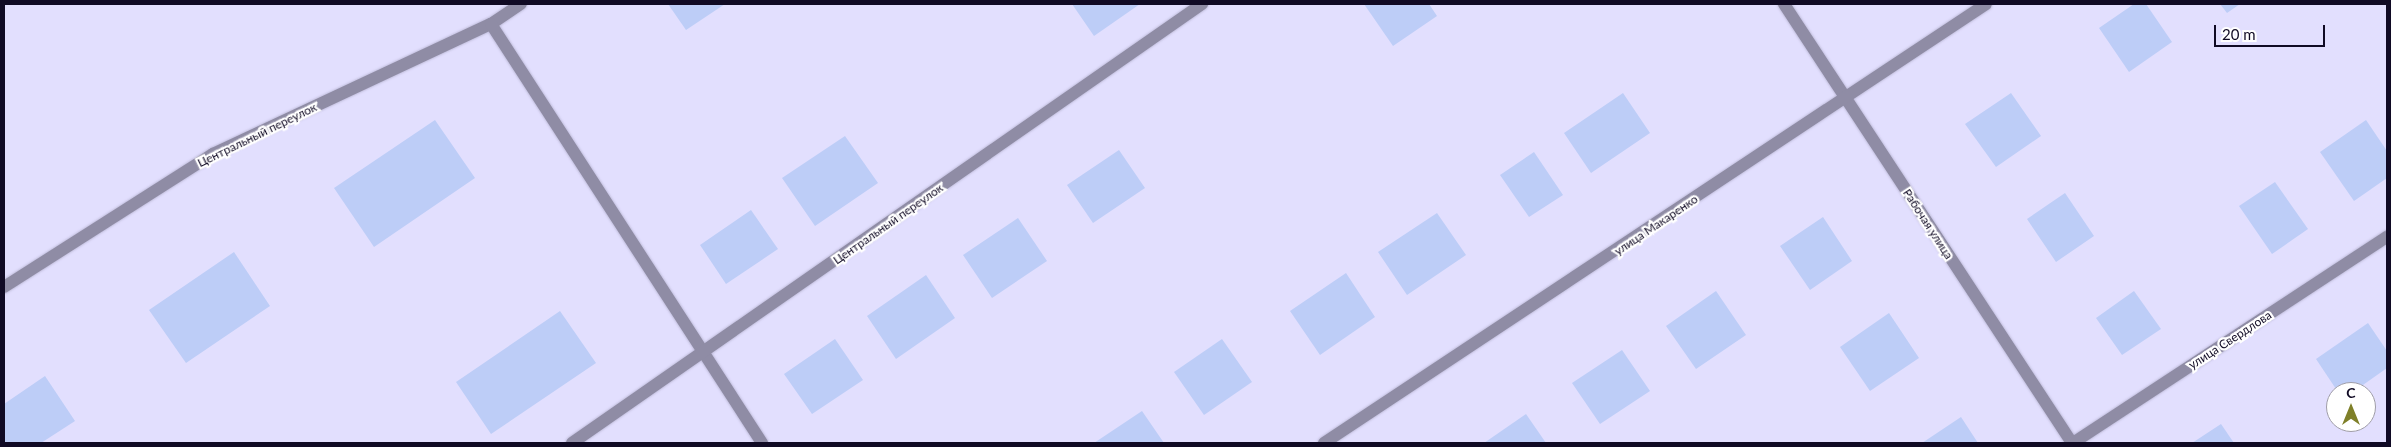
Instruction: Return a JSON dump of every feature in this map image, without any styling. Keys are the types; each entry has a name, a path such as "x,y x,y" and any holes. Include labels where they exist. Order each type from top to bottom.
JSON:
{"street":[{"name":"Центральный переулок","path":"4,287 213,154 492,24 520,4"},
{"name":"Центральный переулок","path":"572,443 704,354 1202,4"},
{"name":"Рабочая улица","path":"1784,4 2073,443"},
{"name":"улица Макаренко","path":"1324,443 1986,4"},
{"path":"492,24 762,443"},
{"name":"улица Свердлова","path":"2073,443 2387,237"}],"building":[{"path":"668,4 725,4 686,30"},
{"path":"1072,4 1140,4 1094,36"},
{"path":"1364,4 1429,4 1437,16 1393,46"},
{"path":"2134,4 2146,4 2172,42 2129,72 2099,28"},
{"path":"2220,4 2240,4 2227,13"},
{"path":"1623,93 1650,133 1591,173 1564,133"},
{"path":"2011,93 2041,136 1996,167 1965,124"},
{"path":"435,120 475,178 374,247 334,188"},
{"path":"2366,120 2387,151 2387,178 2354,201 2320,152"},
{"path":"845,136 878,183 815,226 782,178"},
{"path":"1119,150 1145,188 1093,223 1067,185"},
{"path":"1534,152 1563,195 1529,217 1500,175"},
{"path":"2275,182 2308,229 2272,254 2239,206"},
{"path":"2065,193 2094,236 2056,262 2027,219"},
{"path":"751,210 778,249 726,284 700,245"},
{"path":"1437,213 1466,255 1407,295 1378,252"},
{"path":"1823,217 1852,261 1810,290 1780,246"},
{"path":"1018,218 1047,261 992,298 963,255"},
{"path":"234,252 270,306 186,363 149,310"},
{"path":"1346,273 1375,317 1320,355 1290,311"},
{"path":"926,275 955,318 896,359 867,316"},
{"path":"1716,291 1746,335 1696,369 1666,326"},
{"path":"2134,291 2161,329 2122,355 2096,318"},
{"path":"560,311 596,363 491,434 456,382"},
{"path":"1889,313 1919,358 1870,391 1840,347"},
{"path":"2368,323 2387,351 2387,368 2367,382 2331,382 2316,359"},
{"path":"835,339 863,380 812,414 784,374"},
{"path":"1222,339 1252,382 1204,415 1174,372"},
{"path":"1622,350 1650,391 1600,424 1572,383"},
{"path":"45,376 75,421 41,443 4,443 4,404"},
{"path":"1142,411 1164,443 1094,443"},
{"path":"1526,414 1546,443 1484,443"},
{"path":"1961,417 1978,443 1922,443"},
{"path":"2221,424 2234,443 2192,443"}]}
